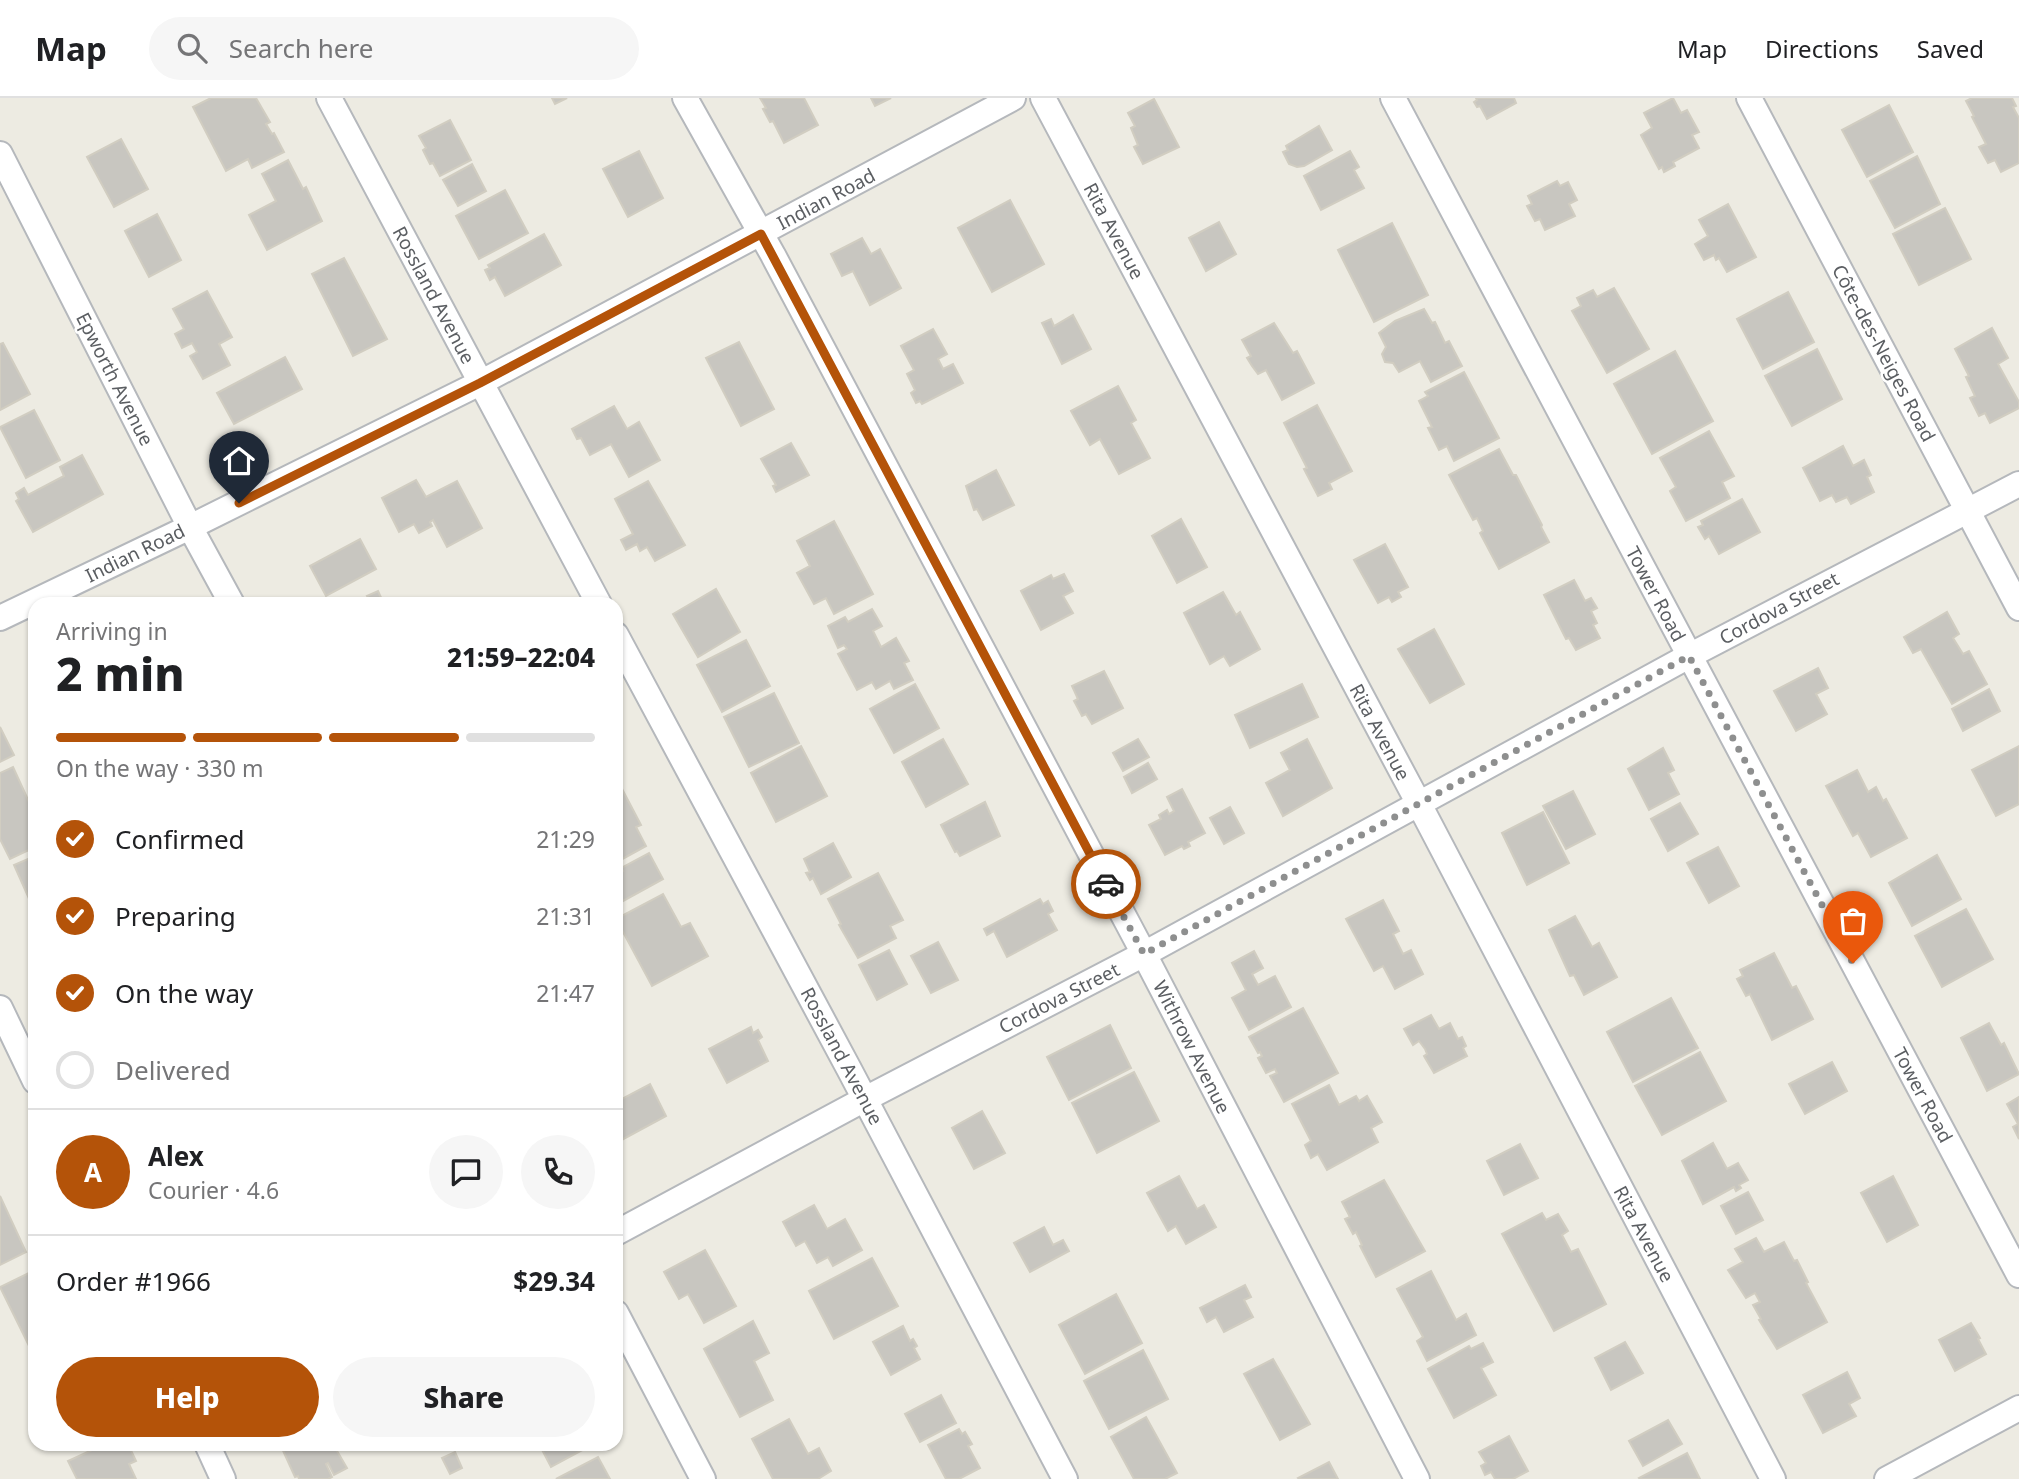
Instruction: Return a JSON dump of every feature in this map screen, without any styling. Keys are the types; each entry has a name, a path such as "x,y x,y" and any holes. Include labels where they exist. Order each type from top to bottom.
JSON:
{"street":[{"name":"Rossland Avenue","path":"329,98 595,597"},
{"name":"Withrow Avenue","path":"685,98 761,234 1144,954 1417,1479"},
{"name":"Indian Road","path":"44,597 480,383 1013,98"},
{"name":"Rita Avenue","path":"1043,98 1419,804 1773,1479"},
{"name":"Tower Road","path":"1393,98 2019,1275"},
{"name":"Côte-des-Neiges Road","path":"1749,98 2019,608"},
{"name":"Epworth Avenue","path":"0,154 228,597"},
{"name":"Cordova Street","path":"623,1229 865,1099 1144,954 1689,656 2019,484"},
{"name":"Indian Road","path":"0,618 28,605"},
{"name":"Rossland Avenue","path":"623,648 1065,1479"},
{"path":"0,1008 28,1066"},
{"path":"623,1326 703,1479"},
{"path":"1887,1479 2019,1408"},
{"path":"210,1451 223,1479"}],"building":[{"path":"211,98 256,98 270,122 266,124 284,152 252,168 248,159 226,171 193,107"},
{"path":"552,98 567,98 555,104"},
{"path":"760,98 804,98 818,125 784,143 773,121 770,122 763,109 766,108"},
{"path":"871,98 891,98 875,106"},
{"path":"1476,98 1514,98 1516,103 1487,119 1480,106 1477,107 1474,102"},
{"path":"1673,98 1681,113 1687,110 1699,132 1692,135 1699,148 1673,162 1675,166 1664,172 1662,167 1659,169 1641,135 1652,128 1644,113"},
{"path":"1972,98 2012,98 2019,118 2019,163 2001,172 1995,160 1988,163 1979,147 1986,144 1966,101"},
{"path":"1154,99 1179,147 1143,164 1134,147 1138,145 1131,128 1135,126 1128,113"},
{"path":"1889,105 1913,152 1867,177 1842,130"},
{"path":"450,120 471,160 440,176 433,163 430,164 423,150 426,148 419,136"},
{"path":"1319,126 1332,150 1304,166 1289,164 1283,152 1288,150 1286,146"},
{"path":"121,139 148,189 114,207 87,157"},
{"path":"639,151 663,198 628,217 603,169"},
{"path":"1350,151 1359,167 1354,170 1364,188 1321,210 1304,176"},
{"path":"1917,156 1940,204 1895,228 1870,181"},
{"path":"288,160 303,189 306,187 322,221 267,250 249,215 276,201 262,174"},
{"path":"472,164 486,191 458,206 443,180"},
{"path":"1557,181 1560,186 1568,182 1577,200 1569,204 1575,216 1545,230 1540,219 1535,221 1527,206 1532,204 1528,196"},
{"path":"505,190 528,233 479,259 456,216"},
{"path":"1010,200 1044,264 992,292 958,228"},
{"path":"1728,204 1756,257 1727,272 1719,258 1716,260 1714,255 1704,260 1695,244 1708,236 1699,220"},
{"path":"1945,208 1971,259 1919,285 1893,234"},
{"path":"157,214 181,260 149,277 125,231"},
{"path":"1219,222 1236,254 1206,271 1189,238"},
{"path":"1392,223 1428,295 1374,322 1338,250"},
{"path":"544,234 561,265 505,296 495,277 490,280 485,270 490,268 488,265"},
{"path":"862,238 871,254 880,249 901,288 870,305 853,271 842,276 831,254"},
{"path":"344,258 387,339 353,356 312,274"},
{"path":"1614,288 1649,349 1607,373 1572,311 1581,306 1577,298 1593,290 1597,297"},
{"path":"207,291 232,337 219,344 230,365 203,379 190,356 197,352 192,343 182,348 175,334 184,329 173,309"},
{"path":"1788,292 1814,342 1763,369 1737,319"},
{"path":"1424,309 1432,323 1435,322 1445,343 1449,341 1462,366 1431,382 1420,361 1399,372 1393,363 1385,362 1382,354 1386,347 1379,333 1395,321"},
{"path":"1073,315 1091,349 1062,364 1042,323 1051,319 1054,326"},
{"path":"1274,323 1293,353 1297,351 1314,383 1282,400 1266,370 1258,374 1252,366 1247,358 1251,356 1242,340"},
{"path":"1992,328 2008,358 1998,364 2019,402 2019,408 1990,423 1985,413 1979,416 1970,398 1975,396 1966,377 1969,376 1955,349"},
{"path":"933,329 947,354 938,359 943,369 953,364 963,383 922,404 920,401 916,403 911,393 915,390 907,374 914,370 901,346"},
{"path":"739,342 774,409 741,426 706,358"},
{"path":"3,343 30,394 0,410 0,344"},
{"path":"1817,349 1842,399 1792,426 1765,376"},
{"path":"1675,351 1713,421 1652,454 1614,384"},
{"path":"285,357 302,389 234,424 217,393"},
{"path":"1464,372 1499,438 1454,461 1447,446 1439,450 1428,428 1432,427 1419,401 1428,396 1425,392"},
{"path":"1118,386 1136,420 1131,423 1150,458 1119,474 1100,439 1090,445 1071,411"},
{"path":"1317,405 1352,471 1329,483 1332,489 1318,496 1284,423"},
{"path":"614,406 627,429 639,422 660,460 629,477 611,444 590,455 581,438 577,439 572,429"},
{"path":"34,410 60,460 26,478 0,427"},
{"path":"1709,431 1734,476 1722,482 1730,498 1686,521 1670,491 1676,487 1660,458"},
{"path":"791,443 809,475 776,492 773,486 776,485 761,459"},
{"path":"1843,446 1853,466 1864,460 1871,475 1867,477 1874,492 1851,504 1847,497 1836,502 1832,495 1820,501 1803,468"},
{"path":"1499,449 1513,475 1516,475 1549,542 1499,569 1480,533 1483,531 1477,518 1473,520 1449,475"},
{"path":"82,455 103,494 33,532 16,501 19,499 16,493 24,488 28,495 64,476 60,467"},
{"path":"996,470 1014,505 983,520 977,509 974,510 966,486"},
{"path":"416,480 426,497 457,481 482,528 447,547 433,520 430,522 432,526 419,533 414,524 399,532 382,498"},
{"path":"648,481 685,545 655,561 647,547 640,551 637,544 626,550 621,540 633,534 615,499"},
{"path":"1742,499 1760,532 1719,554 1709,536 1705,539 1698,527 1703,525 1701,521"},
{"path":"1181,519 1207,567 1177,583 1152,536"},
{"path":"834,521 873,594 834,614 826,598 814,604 797,573 810,566 797,541"},
{"path":"360,539 376,569 326,596 310,566"},
{"path":"1385,544 1408,587 1398,592 1401,597 1392,602 1389,597 1378,603 1354,560"},
{"path":"1064,574 1073,591 1063,596 1073,613 1041,630 1021,591 1051,575 1053,579"},
{"path":"1574,580 1585,601 1591,598 1597,608 1591,611 1597,623 1593,625 1600,638 1576,650 1569,638 1566,639 1544,595"},
{"path":"716,589 740,632 698,657 673,614"},
{"path":"378,591 381,597 368,597"},
{"path":"1223,592 1236,615 1240,612 1260,649 1230,666 1224,656 1210,664 1184,613"},
{"path":"872,609 882,626 873,631 881,647 896,638 909,661 904,663 913,680 894,689 890,681 876,689 872,682 857,690 838,654 847,649 844,645 838,648 828,626 845,617 848,622"},
{"path":"1947,612 1959,634 1953,638 1963,654 1969,651 1987,684 1952,704 1921,649 1913,653 1904,637"},
{"path":"1434,629 1464,684 1430,703 1398,649"},
{"path":"746,640 770,686 722,712 697,665"},
{"path":"1818,668 1828,688 1816,694 1827,714 1796,731 1774,691"},
{"path":"1104,671 1123,708 1092,724 1086,714 1082,716 1074,701 1078,699 1072,686"},
{"path":"915,684 939,728 894,753 870,709"},
{"path":"1302,684 1318,717 1250,748 1235,715"},
{"path":"1989,689 2000,711 1963,731 1952,709"},
{"path":"774,693 799,743 749,767 724,717"},
{"path":"0,727 14,755 0,762"},
{"path":"943,739 968,784 926,807 902,762"},
{"path":"1138,739 1149,757 1123,771 1113,753"},
{"path":"1307,739 1332,788 1283,816 1266,783 1290,770 1281,753"},
{"path":"801,746 827,796 776,822 751,773"},
{"path":"2019,746 2019,804 1996,816 1972,770"},
{"path":"1663,748 1674,770 1668,773 1679,794 1649,810 1628,769"},
{"path":"1148,763 1157,779 1132,793 1124,777"},
{"path":"13,767 28,800 28,850 10,859 0,839 0,773"},
{"path":"1857,770 1868,792 1876,787 1883,801 1886,799 1907,838 1871,857 1858,833 1853,836 1826,786"},
{"path":"1182,789 1205,833 1188,842 1190,846 1184,849 1182,846 1165,855 1149,825 1161,819 1159,815 1167,810 1169,814 1174,811 1167,797"},
{"path":"623,791 641,825 636,827 646,846 623,859"},
{"path":"1573,791 1595,834 1566,849 1543,806"},
{"path":"985,802 1000,836 960,856 955,852 941,825"},
{"path":"1680,803 1698,834 1668,851 1651,819"},
{"path":"1230,807 1244,833 1224,844 1210,818"},
{"path":"1543,812 1569,863 1527,885 1502,833"},
{"path":"833,843 851,877 821,894 813,878 810,880 806,873 810,872 804,859"},
{"path":"1718,847 1739,886 1709,903 1687,863"},
{"path":"649,853 663,879 623,901 623,867"},
{"path":"1937,855 1961,899 1912,926 1889,883"},
{"path":"28,859 28,896 14,865"},
{"path":"878,873 903,920 890,926 896,938 858,958 828,899"},
{"path":"663,894 681,927 690,923 708,956 652,986 623,932 623,915"},
{"path":"1040,899 1043,904 1048,901 1053,911 1048,914 1057,930 1007,957 994,931 987,935 984,929"},
{"path":"1383,900 1399,931 1393,934 1403,954 1411,950 1423,974 1395,989 1383,966 1374,971 1346,919"},
{"path":"1966,909 1993,959 1942,987 1915,936"},
{"path":"1575,916 1592,947 1599,943 1617,977 1584,995 1574,975 1570,976 1549,930"},
{"path":"938,942 958,980 931,993 911,956"},
{"path":"889,950 907,984 877,1000 859,965"},
{"path":"1254,951 1263,968 1252,974 1258,985 1275,976 1291,1007 1249,1030 1232,998 1246,990 1232,963"},
{"path":"1774,953 1792,988 1796,986 1813,1019 1772,1040 1750,994 1746,996 1737,979 1743,976 1740,970"},
{"path":"1671,998 1698,1048 1633,1082 1607,1032"},
{"path":"1303,1008 1338,1073 1284,1102 1270,1076 1277,1073 1275,1069 1266,1073 1258,1058 1262,1056 1249,1037"},
{"path":"1431,1015 1439,1029 1450,1023 1458,1039 1462,1037 1467,1056 1434,1073 1424,1056 1427,1054 1425,1049 1419,1041 1413,1045 1404,1029"},
{"path":"1989,1023 2001,1045 2004,1043 2019,1074 1987,1091 1961,1038"},
{"path":"1110,1025 1131,1068 1069,1100 1047,1057"},
{"path":"751,1027 753,1033 758,1030 762,1037 758,1040 768,1061 727,1083 709,1049"},
{"path":"1700,1052 1726,1101 1662,1135 1635,1086"},
{"path":"1832,1062 1847,1091 1805,1114 1789,1084"},
{"path":"1134,1072 1159,1121 1097,1153 1072,1103"},
{"path":"650,1084 666,1116 623,1139 623,1098"},
{"path":"1329,1085 1339,1105 1356,1096 1359,1101 1367,1096 1382,1122 1371,1128 1378,1142 1327,1170 1318,1154 1311,1158 1305,1145 1311,1141 1292,1104"},
{"path":"2019,1097 2019,1139 2013,1127 2018,1124 2007,1104"},
{"path":"982,1111 1005,1153 974,1169 952,1128"},
{"path":"1713,1143 1727,1169 1738,1163 1748,1180 1739,1185 1741,1188 1736,1191 1734,1187 1703,1204 1682,1161"},
{"path":"1520,1144 1538,1178 1504,1195 1487,1161"},
{"path":"1179,1176 1197,1209 1204,1205 1216,1227 1186,1244 1176,1226 1168,1231 1147,1193"},
{"path":"1893,1176 1918,1225 1887,1242 1861,1193"},
{"path":"1384,1180 1425,1251 1376,1277 1356,1232 1353,1234 1345,1219 1350,1217 1342,1202"},
{"path":"1748,1192 1763,1220 1736,1234 1721,1206"},
{"path":"0,1196 26,1252 0,1265"},
{"path":"814,1205 827,1229 845,1219 862,1250 833,1266 828,1257 817,1263 805,1241 796,1246 783,1222"},
{"path":"1542,1213 1546,1220 1558,1214 1568,1231 1562,1235 1571,1252 1578,1249 1606,1304 1554,1331 1502,1234"},
{"path":"1044,1227 1053,1245 1063,1240 1069,1251 1030,1272 1014,1243"},
{"path":"1756,1238 1764,1252 1784,1242 1794,1261 1797,1260 1827,1322 1777,1349 1753,1305 1760,1302 1755,1293 1746,1298 1728,1270 1743,1262 1735,1249"},
{"path":"705,1250 736,1306 704,1323 688,1294 679,1299 664,1272"},
{"path":"872,1258 898,1306 834,1339 809,1291"},
{"path":"1431,1271 1456,1320 1466,1314 1476,1335 1427,1361 1417,1341 1423,1337 1397,1289"},
{"path":"28,1273 28,1344 0,1287"},
{"path":"1245,1285 1251,1297 1244,1300 1253,1317 1224,1332 1216,1317 1207,1322 1200,1308"},
{"path":"1116,1294 1142,1343 1085,1374 1059,1325"},
{"path":"753,1321 769,1353 754,1361 773,1400 740,1417 704,1349"},
{"path":"1971,1323 1986,1354 1955,1371 1939,1340"},
{"path":"903,1326 910,1341 913,1339 917,1346 914,1348 920,1359 891,1375 873,1342"},
{"path":"1625,1342 1643,1373 1611,1390 1595,1358"},
{"path":"1483,1343 1493,1362 1481,1368 1496,1395 1454,1418 1428,1369 1469,1346 1471,1349"},
{"path":"1143,1350 1168,1399 1109,1429 1084,1381"},
{"path":"1273,1359 1310,1424 1280,1440 1244,1374"},
{"path":"1847,1372 1860,1398 1849,1404 1856,1416 1823,1433 1803,1395"},
{"path":"941,1395 956,1423 920,1442 905,1414"},
{"path":"1146,1417 1177,1473 1165,1479 1134,1479 1111,1437"},
{"path":"789,1419 808,1454 819,1448 831,1471 818,1479 773,1479 752,1439"},
{"path":"1668,1420 1682,1444 1643,1466 1629,1441"},
{"path":"959,1429 962,1434 965,1432 972,1444 968,1446 980,1468 959,1479 946,1479 928,1445"},
{"path":"1509,1436 1528,1471 1513,1479 1495,1479 1491,1472 1485,1475 1481,1466 1486,1463 1479,1452"},
{"path":"90,1451 131,1451 136,1461 129,1464 136,1479 77,1479 68,1461"},
{"path":"283,1451 337,1451 347,1468 334,1475 328,1463 326,1464 332,1477 328,1479 295,1477"},
{"path":"543,1451 581,1451 551,1467"},
{"path":"455,1452 462,1468 450,1474 442,1458"},
{"path":"1687,1453 1700,1479 1639,1478"},
{"path":"598,1457 610,1479 556,1479"},
{"path":"1329,1462 1338,1479 1298,1478"}],"way so far":[{"path":"1106,884 1144,954 1689,656 1853,963"}],"route":[{"path":"239,503 480,383 761,234 1106,884"}]}
